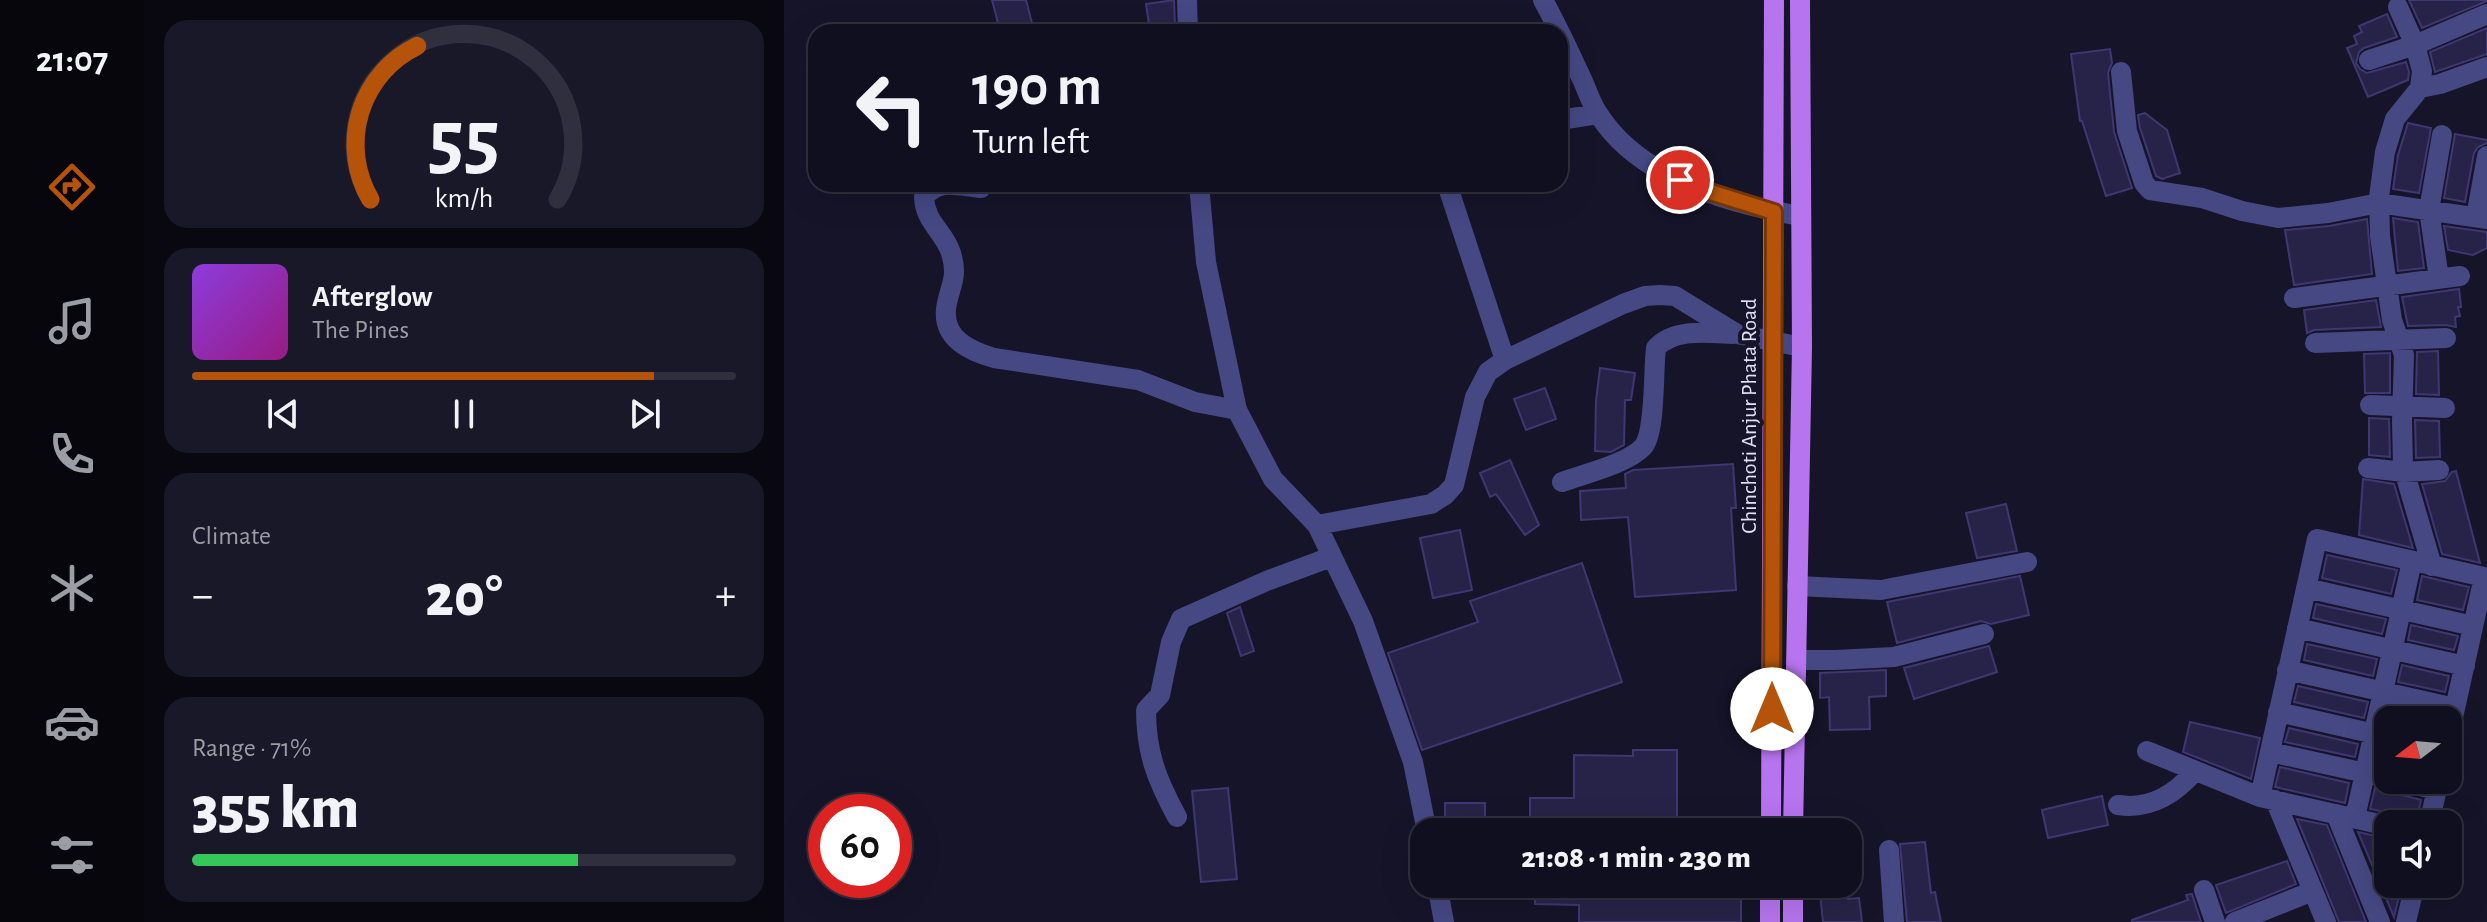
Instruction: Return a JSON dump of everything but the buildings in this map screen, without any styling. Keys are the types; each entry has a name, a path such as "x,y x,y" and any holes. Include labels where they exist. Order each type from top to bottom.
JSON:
{"main road":[{"name":"Chinchoti Anjur Phata Road","path":"1771,818 1774,0"},
{"path":"1793,818 1802,347 1800,0"},
{"path":"1770,898 1770,922"},
{"path":"1793,898 1793,922"}],"street":[{"path":"1187,0 1188,24"},
{"path":"1543,0 1556,24"},
{"path":"2383,706 2402,609 2422,563 2404,472 2404,355 2392,320 2380,236 2379,203 2385,152 2395,119 2420,88 2422,71 2415,45 2398,7"},
{"path":"2369,60 2415,45 2487,14"},
{"path":"1568,49 1598,114 1620,144 1653,169 1707,191 1774,212 1801,216"},
{"path":"2420,88 2487,67"},
{"path":"2121,72 2127,131 2144,183 2150,190 2202,198 2278,218 2379,203 2482,218 2487,156"},
{"path":"1568,119 1598,114"},
{"path":"2439,279 2429,210 2442,135"},
{"path":"928,192 924,197 924,210 950,249 954,266 954,283 946,309 947,325 958,342 973,352 994,358 1138,380 1195,402 1237,410"},
{"path":"1200,192 1206,262 1237,410 1273,479 1317,525 1363,621 1413,762 1424,818"},
{"path":"1450,192 1505,360"},
{"path":"2294,298 2460,276"},
{"path":"1317,525 1431,504 1445,495 1454,485 1475,397 1488,372 1505,360 1623,304 1645,296 1675,296 1737,334"},
{"path":"1562,482 1620,461 1641,449 1647,441 1652,420 1656,348 1663,340 1676,335 1737,334 1802,347"},
{"path":"2315,343 2446,338"},
{"path":"2370,405 2445,408"},
{"path":"2368,468 2404,472 2439,470"},
{"path":"2326,922 2267,798 2270,752 2317,539 2484,577 2455,706"},
{"path":"1177,817 1160,785 1146,739 1146,710 1160,695 1171,642 1181,619 1331,557"},
{"path":"1797,586 1881,590 2027,562"},
{"path":"2306,588 2473,626"},
{"path":"2297,628 2465,666"},
{"path":"1796,660 1894,657 1984,634"},
{"path":"2287,670 2446,706"},
{"path":"2278,712 2374,733"},
{"path":"2147,751 2267,798 2374,823"},
{"path":"2270,752 2374,775"},
{"path":"2374,753 2346,816 2380,922"},
{"path":"2118,805 2134,807 2159,800 2179,789 2195,771"},
{"path":"1889,850 1894,922"},
{"path":"2204,890 2215,922"},
{"path":"2235,922 2313,891"},
{"path":"1440,898 1444,922"},
{"path":"2406,922 2412,898"}],"route":[{"path":"1680,180 1774,212 1772,709"}]}
